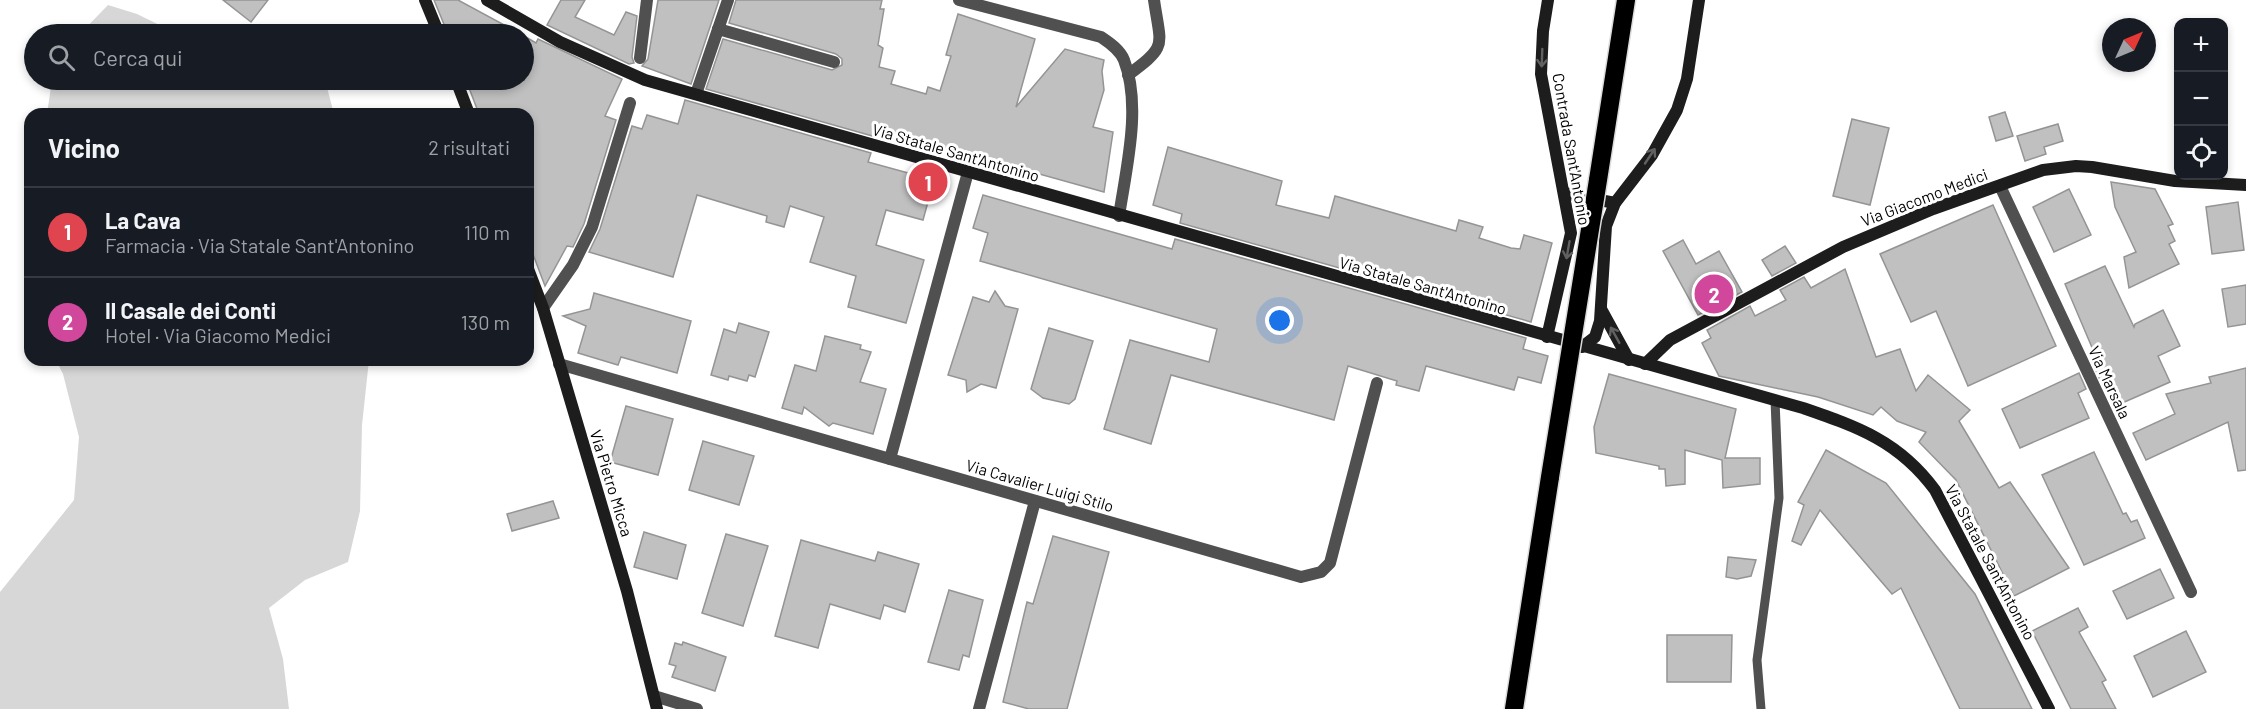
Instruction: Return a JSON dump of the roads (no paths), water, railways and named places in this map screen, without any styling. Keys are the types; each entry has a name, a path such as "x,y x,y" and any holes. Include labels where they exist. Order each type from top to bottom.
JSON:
{"highway":[{"path":"1514,709 1626,0"}],"street":[{"path":"425,0 434,24"},
{"name":"Via Statale Sant'Antonino","path":"487,0 529,24"},
{"path":"640,58 647,0"},
{"path":"696,94 728,0"},
{"path":"959,0 985,3 1101,37 1114,46 1123,58 1128,75 1132,130 1119,216"},
{"path":"1128,75 1155,54 1160,44 1155,0"},
{"name":"Contrada Sant'Antonio","path":"1547,337 1571,233 1541,74 1543,31 1548,0"},
{"name":"Contrada Sant'Antonio","path":"1582,346 1595,338 1601,309 1606,226 1615,203 1652,155 1677,110 1687,79 1699,0"},
{"name":"Via Statale Sant'Antonino","path":"534,27 560,42 645,80 1775,400 1839,421 1881,439 1924,476 1945,506 2049,709"},
{"path":"718,29 834,62"},
{"path":"460,90 467,108"},
{"path":"543,308 573,265 592,227 630,103"},
{"name":"Via Giacomo Medici","path":"1645,364 1670,340 1844,247 1933,209 2043,170 2076,166 2175,181 2246,185"},
{"path":"890,459 968,172"},
{"name":"Via Marsala","path":"2000,186 2191,592"},
{"path":"1564,193 1615,203"},
{"name":"Via Pietro Micca","path":"534,285 543,308 627,591 656,703"},
{"path":"1601,309 1629,360"},
{"name":"Via Cavalier Luigi Stilo","path":"559,364 1284,573 1311,576 1321,573 1330,563 1377,383"},
{"path":"979,709 1035,501"},
{"path":"656,703 697,709"}],"lane":[{"path":"1761,709 1757,660 1779,498 1775,400"}],"place":[{"name":"La Cava","path":"928,182"},
{"name":"Il Casale dei Conti","path":"1714,294"}]}
